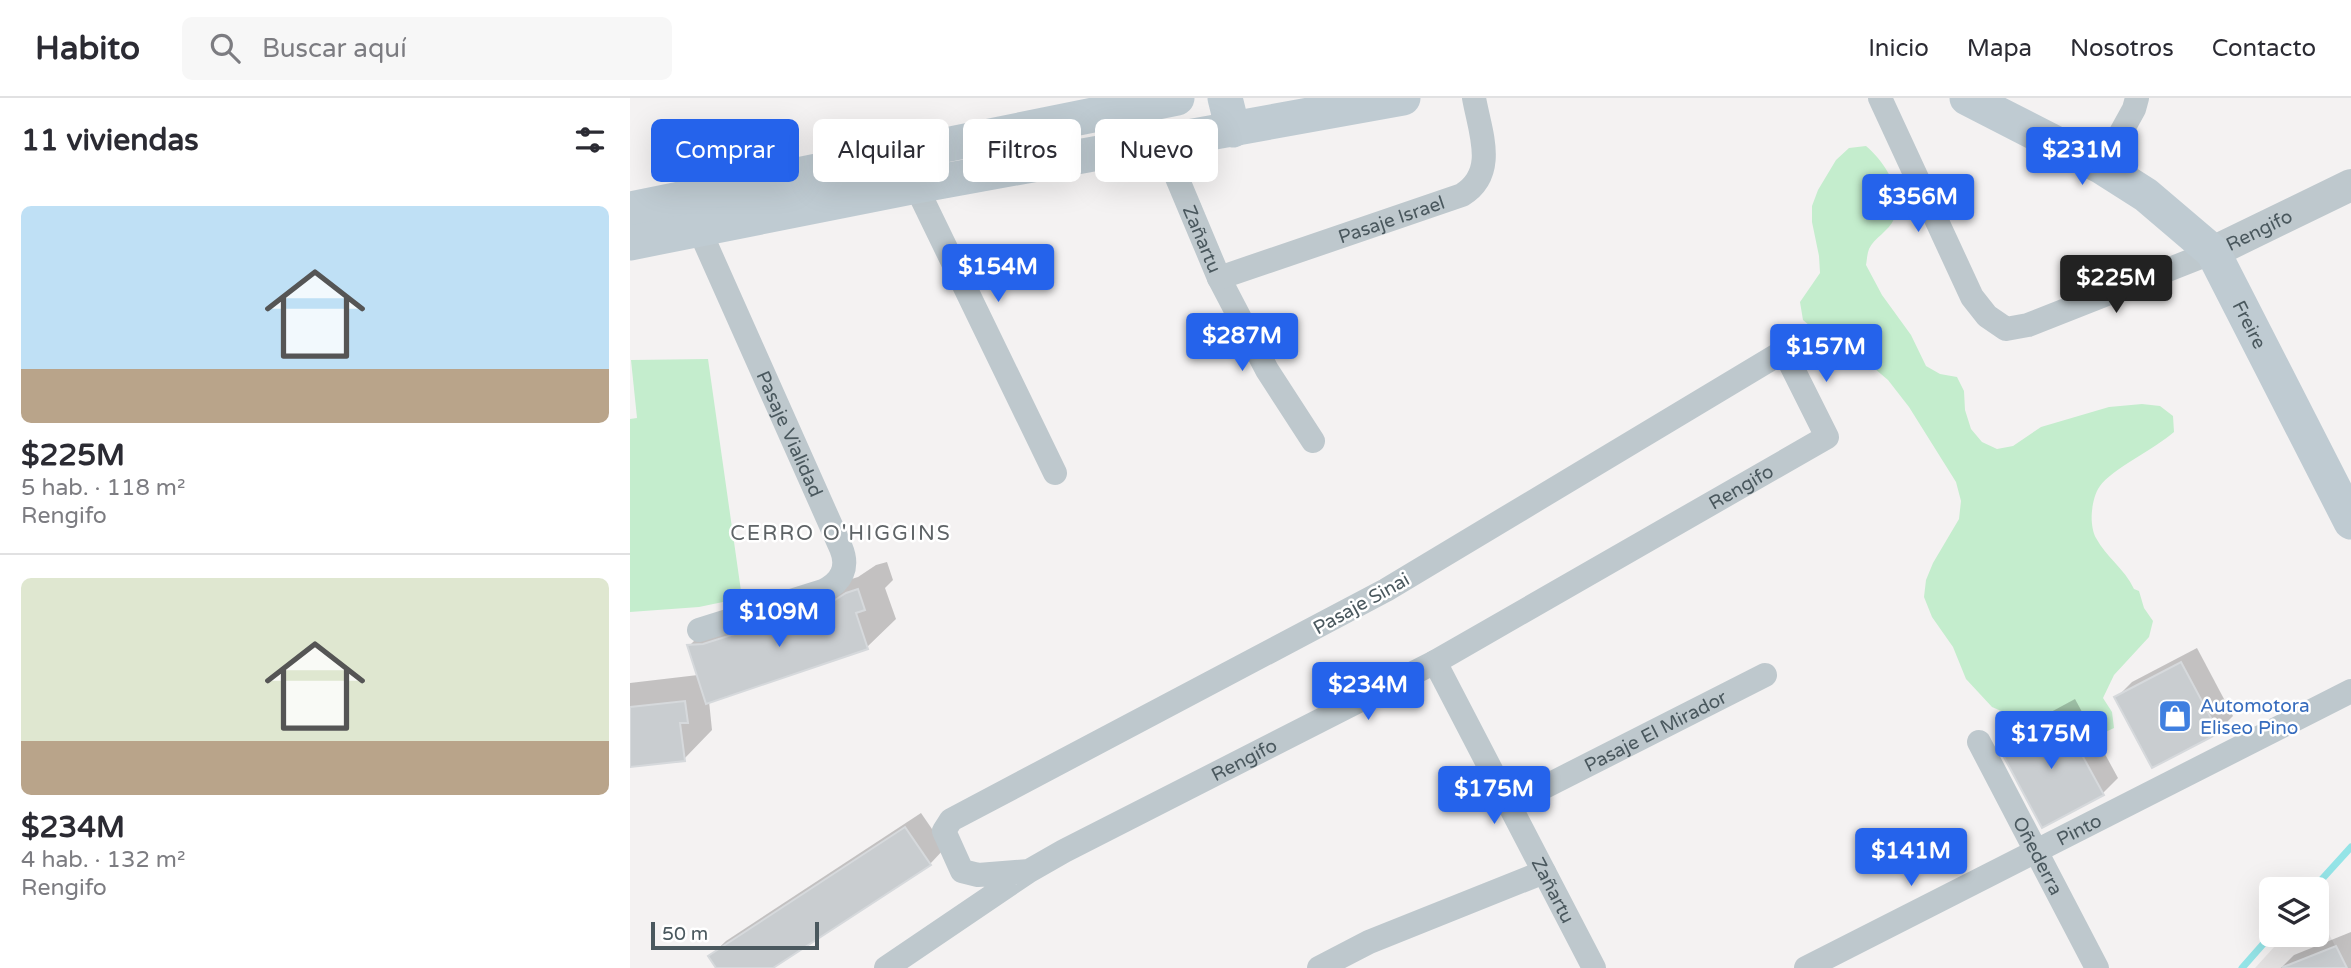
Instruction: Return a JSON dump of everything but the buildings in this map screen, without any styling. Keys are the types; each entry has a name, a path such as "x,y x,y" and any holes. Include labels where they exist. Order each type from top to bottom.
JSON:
{"main road":[{"path":"949,145 1177,98"},
{"path":"1229,114 1404,98"},
{"name":"Freire","path":"1967,98 2102,167 2146,194 2213,252 2351,522"},
{"path":"630,243 916,186 1095,154"},
{"path":"630,209 813,173"}],"street":[{"name":"Pasaje Israel","path":"1219,278 1471,190 1478,182 1484,167 1474,98"},
{"name":"Rengifo","path":"1880,98 1972,297 1987,316 2006,329 2028,325 2213,252 2351,185"},
{"path":"2102,167 2134,109 2137,98"},
{"path":"914,182 1055,472"},
{"name":"Zañartu","path":"1179,182 1219,278 1267,370 1313,441"},
{"name":"Pasaje Vialidad","path":"699,229 841,548 845,563 839,580 823,591 699,630"},
{"name":"Pasaje Sinai","path":"1029,871 978,875 962,871 944,831 951,820 1386,590 1784,351 1827,437"},
{"name":"Rengifo","path":"886,968 1029,871 1435,662 1827,437"},
{"name":"Zañartu","path":"1435,662 1594,968"},
{"name":"Pasaje El Mirador","path":"1509,805 1765,674"},
{"name":"Pinto","path":"1806,968 2351,691"},
{"name":"Oñederra","path":"1979,742 2097,968"},
{"path":"1319,968 1369,943 1544,872"}],"shaded area":[{"path":"2329,934 2347,968 2255,968 2274,947 2329,947"}],"green space":[{"path":"1866,146 1880,160 1891,179 1897,209 1889,227 1871,245 1866,265 1882,295 1911,335 1926,366 1940,374 1957,377 1964,391 1965,410 1971,429 1982,442 1997,449 2013,446 2041,427 2109,407 2142,404 2160,406 2173,416 2174,432 2106,480 2098,489 2094,501 2092,521 2096,538 2134,589 2139,591 2144,608 2153,621 2149,637 2114,675 2103,698 2112,712 2114,728 2099,735 2072,712 2043,719 2008,714 1992,707 1966,679 1953,647 1932,617 1924,597 1926,580 1933,563 1959,519 1961,501 1956,482 1909,407 1888,380 1861,357 1830,343 1803,320 1800,302 1820,273 1812,206 1836,160 1849,148"},
{"path":"708,359 742,598 699,607 630,612 630,419 637,418 631,360"}],"waterway":[{"path":"2324,877 2351,847"},
{"path":"2242,968 2261,947"}],"place":[{"name":"Automotora Eliseo Pino","path":"2175,716"}],"district":[{"name":"CERRO O'HIGGINS","path":"841,533"}]}
